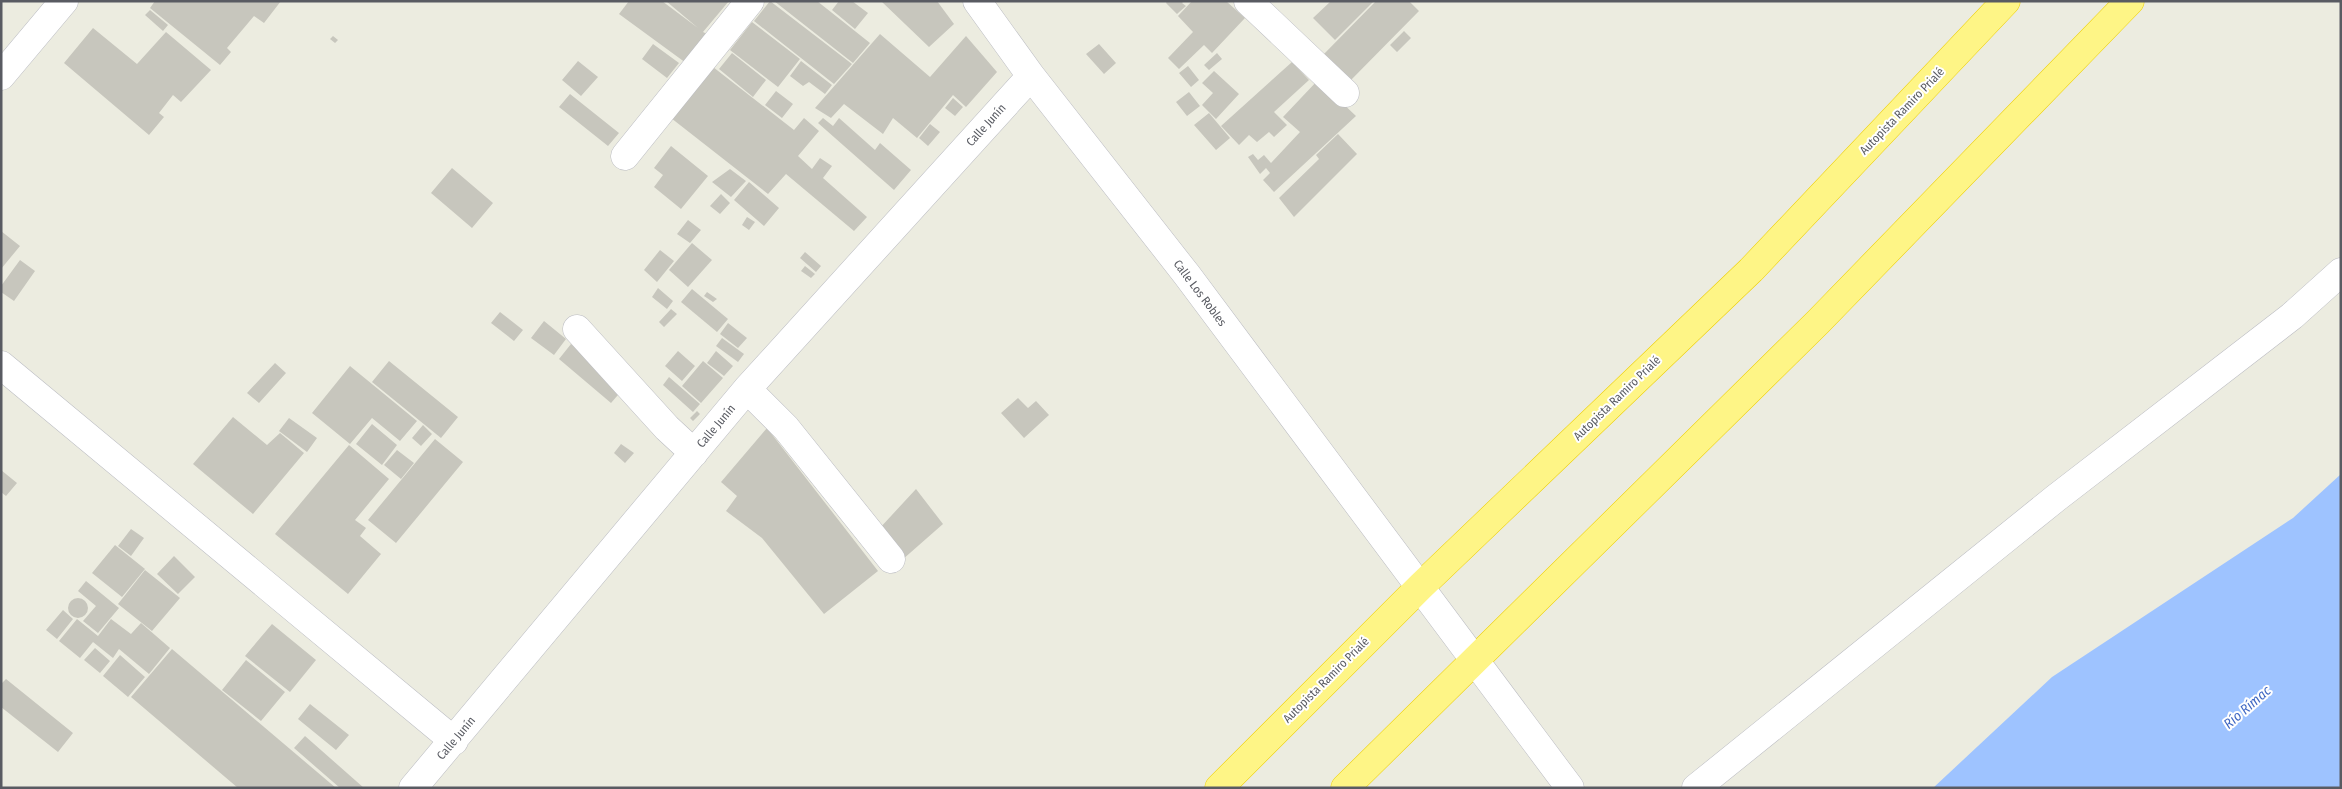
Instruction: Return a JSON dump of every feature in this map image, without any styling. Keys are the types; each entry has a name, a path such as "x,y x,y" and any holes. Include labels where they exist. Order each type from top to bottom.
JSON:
{"highway":[{"name":"Autopista Ramiro Prialé","path":"1219,788 1420,586 1751,270 2006,1"},
{"path":"1345,788 1818,322 2130,1"}],"street":[{"path":"1,76 64,1"},
{"path":"625,156 750,1"},
{"name":"Calle Los Robles","path":"977,1 1031,76 1187,275 1570,788"},
{"path":"1248,1 1345,93"},
{"name":"Calle Junín","path":"413,788 747,389 1031,76"},
{"path":"1696,788 2056,498 2292,316 2341,272"},
{"path":"577,329 667,428 694,453"},
{"path":"1,365 454,741"},
{"path":"747,389 786,428 891,558"}],"water":[{"name":"Río Rímac","path":"2341,474 2341,785 2338,788 1933,788 2052,677 2293,518"}],"building":[{"path":"155,1 281,1 264,23 254,16 227,48 231,52 220,65 150,8"},
{"path":"629,1 662,1 698,28 666,1 729,1 703,32 707,34 686,63 619,14"},
{"path":"770,1 852,64 834,84 754,21"},
{"path":"774,1 817,1 870,43 853,63"},
{"path":"839,1 852,1 868,13 855,29 832,10"},
{"path":"881,1 937,1 954,24 929,47"},
{"path":"1167,1 1184,1 1182,3 1186,6 1177,14 1166,3"},
{"path":"1192,1 1226,1 1245,18 1212,53 1204,45 1179,69 1168,58 1193,32 1178,16"},
{"path":"1331,1 1374,1 1335,40 1313,18"},
{"path":"1376,1 1409,1 1419,11 1351,80 1324,54"},
{"path":"150,10 168,25 163,31 145,15"},
{"path":"752,22 800,59 778,87 730,50"},
{"path":"93,28 137,64 166,32 211,70 181,102 173,95 159,113 164,117 149,135 64,63"},
{"path":"1404,31 1411,38 1397,52 1390,45"},
{"path":"880,34 930,77 966,36 997,72 966,107 953,95 917,138 893,118 883,134 844,104 831,118 815,108"},
{"path":"333,36 338,40 335,43 330,39"},
{"path":"653,44 679,63 667,78 642,59"},
{"path":"1099,44 1116,63 1104,74 1086,54"},
{"path":"732,53 766,80 753,97 719,69"},
{"path":"1217,53 1222,59 1209,70 1204,65"},
{"path":"578,61 598,77 581,96 562,80"},
{"path":"801,61 832,85 825,94 809,82 803,86 790,76"},
{"path":"1292,62 1309,80 1274,112 1287,125 1274,137 1269,132 1257,142 1249,135 1239,145 1221,126"},
{"path":"1188,66 1199,80 1191,87 1179,73"},
{"path":"713,67 794,130 804,118 819,131 798,156 812,169 820,158 832,166 823,178 867,217 854,231 786,174 768,194 671,118"},
{"path":"1214,71 1239,94 1216,119 1202,105 1213,93 1202,83"},
{"path":"1318,80 1356,116 1274,192 1263,180 1270,173 1266,168 1260,174 1248,157 1253,154 1258,160 1264,155 1271,163 1300,132 1283,117"},
{"path":"776,91 793,104 782,118 765,105"},
{"path":"1189,92 1200,106 1187,116 1176,102"},
{"path":"570,94 619,133 608,146 559,107"},
{"path":"953,98 963,107 955,116 945,108"},
{"path":"1209,113 1230,138 1216,150 1194,125"},
{"path":"823,118 833,126 839,118 875,150 880,143 911,170 894,190 818,123"},
{"path":"930,124 940,132 928,146 919,138"},
{"path":"1338,134 1357,154 1294,217 1279,198 1319,159 1316,155"},
{"path":"671,146 708,176 681,209 654,187 663,175 654,168"},
{"path":"452,168 493,203 472,228 431,193"},
{"path":"730,169 746,181 731,197 712,182"},
{"path":"749,182 779,208 764,226 734,200"},
{"path":"721,194 730,203 720,214 710,206"},
{"path":"747,217 755,222 749,230 742,225"},
{"path":"688,220 701,230 690,243 677,234"},
{"path":"1,231 20,246 1,269"},
{"path":"692,243 712,260 688,287 669,270"},
{"path":"660,250 674,261 657,282 644,270"},
{"path":"805,252 821,266 816,272 800,258"},
{"path":"20,260 35,271 14,301 1,292 1,286"},
{"path":"805,266 815,274 811,278 801,271"},
{"path":"658,288 673,301 667,309 652,297"},
{"path":"692,289 728,319 717,332 681,302"},
{"path":"707,292 717,299 713,302 704,296"},
{"path":"671,309 677,314 664,327 659,322"},
{"path":"500,312 523,330 514,341 491,323"},
{"path":"544,321 566,339 554,355 531,338"},
{"path":"728,323 747,338 738,348 720,334"},
{"path":"722,338 744,354 738,362 716,346"},
{"path":"571,344 624,388 611,403 559,359"},
{"path":"678,351 695,366 682,381 665,366"},
{"path":"716,351 733,366 724,376 707,363"},
{"path":"389,361 458,417 441,438 372,382"},
{"path":"703,361 723,378 701,403 682,386"},
{"path":"275,363 286,373 259,403 247,393"},
{"path":"350,366 417,421 400,441 372,418 350,444 312,413"},
{"path":"669,377 700,404 693,412 663,385"},
{"path":"1018,398 1028,408 1036,401 1049,415 1024,438 1001,413"},
{"path":"697,411 700,414 693,421 690,418"},
{"path":"233,417 267,445 280,433 304,453 253,514 193,464"},
{"path":"289,418 317,438 307,452 279,431"},
{"path":"372,424 397,445 382,465 356,444"},
{"path":"423,425 432,434 421,446 412,438"},
{"path":"767,428 878,571 824,614 762,538 726,511 737,496 721,482"},
{"path":"435,439 463,462 396,543 368,520"},
{"path":"621,444 634,453 625,463 614,453"},
{"path":"349,445 389,479 355,520 366,528 360,536 381,554 348,594 275,534"},
{"path":"397,450 414,463 401,479 384,465"},
{"path":"1,470 17,483 6,496 1,492"},
{"path":"916,489 943,524 902,560 879,529"},
{"path":"131,529 144,538 131,556 118,546"},
{"path":"115,545 145,569 122,597 92,573"},
{"path":"174,556 195,577 178,594 157,574"},
{"path":"145,570 180,598 152,631 118,604"},
{"path":"86,581 119,608 98,633 83,621 96,606 78,591"},
{"path":"74,598 82,598 88,604 88,612 82,618 74,618 68,612 68,604"},
{"path":"63,610 73,619 57,639 46,630"},
{"path":"77,619 98,636 111,619 131,634 141,623 170,648 149,674 119,649 113,658 93,642 80,658 59,641"},
{"path":"272,624 316,660 290,692 245,656"},
{"path":"95,648 110,661 100,673 84,660"},
{"path":"172,649 336,788 238,788 131,697"},
{"path":"120,655 145,677 128,697 103,676"},
{"path":"246,660 285,692 261,721 222,690"},
{"path":"6,679 73,733 58,752 1,707 1,684"},
{"path":"310,704 349,735 336,750 298,719"},
{"path":"305,736 364,788 340,788 294,748"}]}
